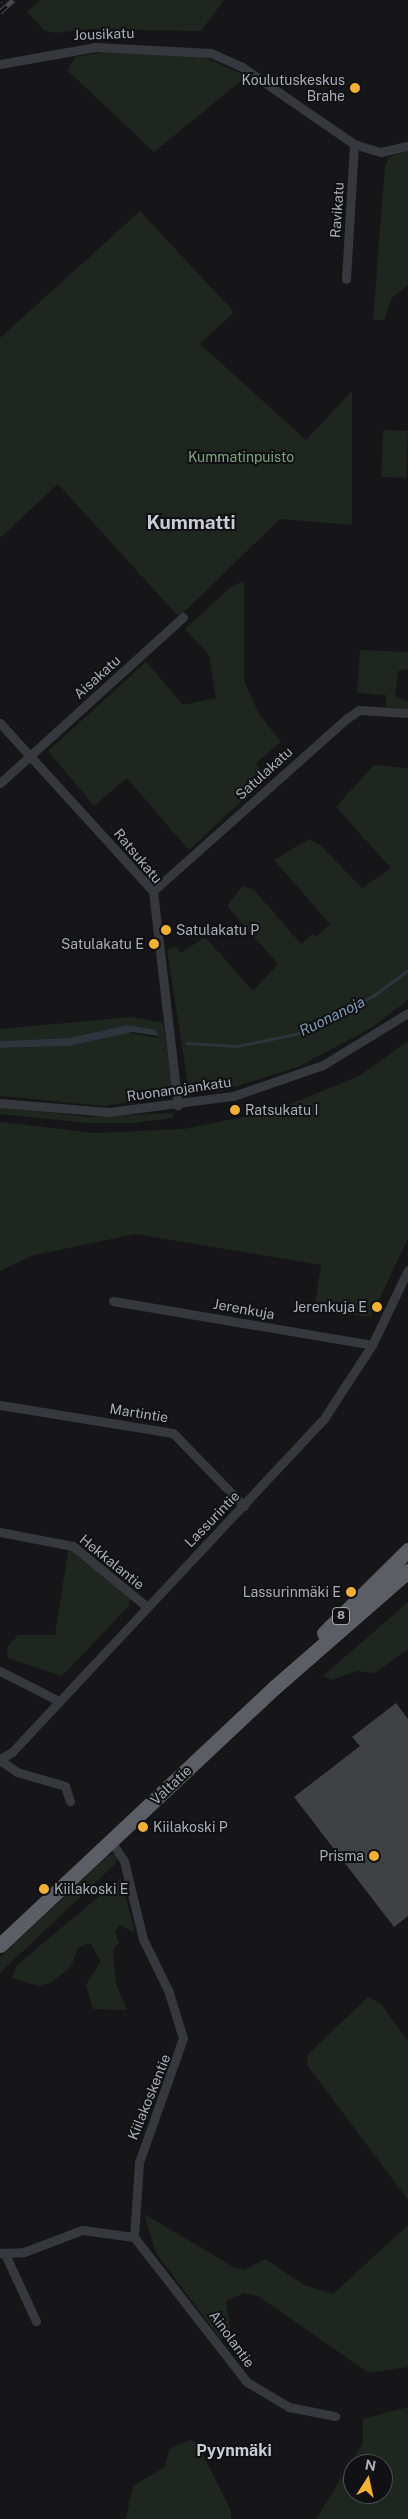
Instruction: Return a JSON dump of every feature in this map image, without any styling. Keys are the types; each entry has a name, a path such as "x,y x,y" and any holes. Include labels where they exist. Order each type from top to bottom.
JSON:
{"highway":[{"name":"Valtatie","path":"276,1686 408,1550"},
{"name":"Valtatie","path":"0,1945 276,1686 408,1571"}],"street":[{"name":"Jousikatu","path":"0,64 96,47 210,53 242,66 354,144 380,152 408,146"},
{"name":"Ravikatu","path":"346,279 354,144"},
{"name":"Aisakatu","path":"0,783 183,617"},
{"name":"Satulakatu","path":"153,892 346,719 359,710 408,713"},
{"name":"Ratsukatu","path":"0,723 153,892 178,1106"},
{"path":"379,1033 408,1008"},
{"path":"379,1033 408,1013"},
{"name":"Ruonanojankatu","path":"0,1103 109,1112 178,1106 283,1082 379,1033"},
{"name":"Lassurintie","path":"0,1760 12,1752 56,1700 244,1506 325,1417 372,1344 408,1270"},
{"name":"Jerenkuja","path":"113,1301 372,1344"},
{"name":"Martintie","path":"0,1405 173,1432 244,1506"},
{"name":"Hekkalantie","path":"0,1532 74,1546 146,1606"},
{"path":"0,1671 56,1700"},
{"path":"0,1760 17,1772 64,1786 70,1801"},
{"name":"Kiilakoskentie","path":"111,1840 124,1862 143,1939 168,1990 183,2038 139,2162 134,2237"},
{"path":"36,2321 3,2254 82,2230 134,2237"},
{"name":"Ainolantie","path":"134,2237 247,2382 289,2407 335,2416"}],"green space":[{"path":"40,0 224,0 201,31 89,29 55,33 44,30 27,12"},
{"path":"105,52 204,57 247,76 154,152 67,70 75,57"},
{"path":"408,151 408,285 392,298 384,320 373,320 385,166 389,157"},
{"name":"Kummatinpuisto","path":"140,211 234,312 200,344 306,440 352,391 352,525 280,519 179,617 58,484 0,538 0,338"},
{"path":"383,430 408,431 406,478 381,477"},
{"path":"244,581 244,681 259,714 281,742 256,763 267,777 189,850 127,778 94,806 48,751 146,662 183,705 216,698 209,655 185,629 232,586"},
{"path":"360,650 408,652 408,669 398,671 395,696 408,701 408,709 386,707 386,695 357,693"},
{"path":"374,765 408,768 408,1000 371,1028 298,1067 221,1091 189,1091 167,950 175,946 181,953 205,937 253,991 278,964 227,906 242,886 254,890 301,944 313,934 316,937 330,924 274,860 309,839 320,845 362,888 391,868 336,807"},
{"path":"132,1017 163,1023 172,1085 167,1096 103,1106 0,1096 0,1048 69,1046 126,1032 157,1038 159,1034 127,1025 69,1038 0,1041 0,1029"},
{"path":"408,1041 408,1238 371,1317 314,1310 321,1265 136,1234 34,1255 0,1271 0,1122 95,1133 184,1129 276,1110 359,1076"},
{"path":"0,1107 89,1117 174,1113 172,1118 134,1123 88,1123 0,1114"},
{"path":"69,1545 130,1597 129,1606 62,1676 8,1658 7,1648 18,1635 55,1635"},
{"path":"408,1602 408,1649 375,1673 357,1671 332,1680 323,1676"},
{"path":"109,1855 116,1855 116,1863 0,1973 0,1957"},
{"path":"121,1878 135,1933 120,1925 115,1932 119,1943 113,1950 116,1984 127,2010 93,2009 86,1985 101,1961 90,1943 78,1948 71,1967 50,1983 38,1986 12,1978 17,1965"},
{"path":"368,1997 381,2004 408,2042 408,2200 307,2065 308,2054"},
{"path":"144,2214 234,2267 244,2270 265,2259 304,2285 333,2294 408,2225 408,2367 369,2373 258,2296 244,2293 226,2301 230,2328 221,2340 156,2253"},
{"path":"408,2407 408,2519 316,2519 343,2475 343,2504 393,2504 393,2454 356,2454 363,2443 363,2419"},
{"path":"190,2440 197,2443 231,2511 231,2519 126,2519 133,2486 165,2467 169,2449"}],"shaded area":[{"path":"127,1025 156,1030 159,1036 132,1032 69,1046 0,1048 0,1041 69,1038"}],"building":[{"name":"Prisma","path":"396,1703 408,1719 408,1916 394,1927 294,1797 360,1746 352,1737"}],"waterway":[{"name":"Ruonanoja","path":"187,1043 237,1046 296,1034 373,996 408,970"}],"railway":[{"path":"0,12 13,0"}],"place":[{"name":"Koulutuskeskus Brahe","path":"355,88"},
{"name":"Satulakatu P","path":"166,930"},
{"name":"Satulakatu E","path":"154,944"},
{"name":"Ratsukatu I","path":"235,1110"},
{"name":"Jerenkuja E","path":"377,1307"},
{"name":"Lassurinmäki E","path":"351,1592"},
{"name":"Kiilakoski P","path":"143,1827"},
{"name":"Prisma","path":"374,1856"},
{"name":"Kiilakoski E","path":"44,1889"}],"district":[{"name":"Kummatti","path":"191,523"},
{"name":"Pyynmäki","path":"234,2451"}]}
